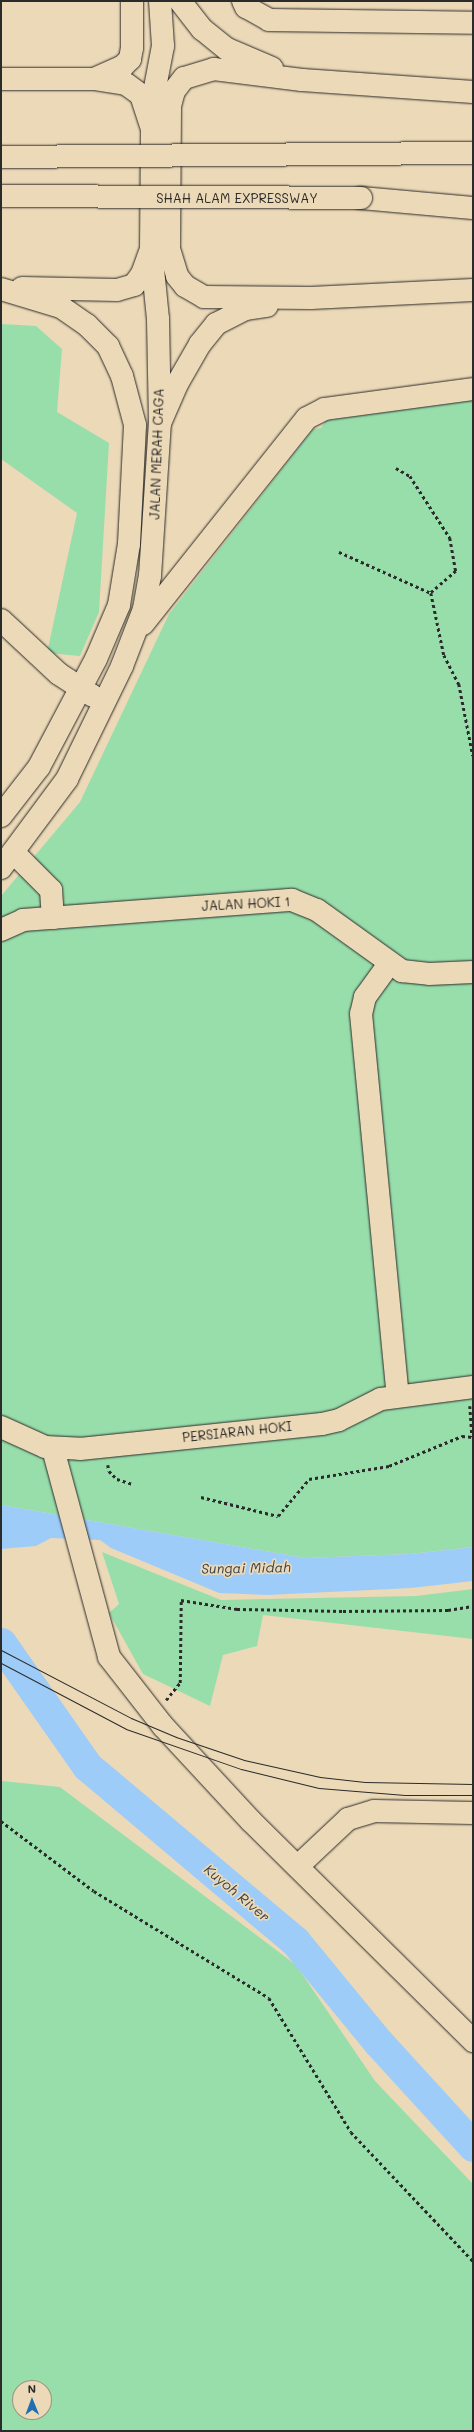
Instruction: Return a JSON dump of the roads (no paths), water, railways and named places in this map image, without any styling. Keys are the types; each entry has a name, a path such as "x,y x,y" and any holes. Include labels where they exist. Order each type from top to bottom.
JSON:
{"main road":[{"path":"94,79 123,66 130,59 132,48 132,1"},
{"name":"JALAN MERAH CAGA","path":"7,860 67,779 104,702 144,609 154,544 160,424 158,319 151,249 152,129 154,93 163,46 160,1"},
{"path":"180,1 202,29 227,49 302,80"},
{"path":"243,1 246,7 269,20 473,23"},
{"path":"473,92 302,80 214,69 184,78 174,91 170,106 169,249 177,276 185,286 204,297 311,298 473,290"},
{"path":"1,79 94,79 126,84 140,95 146,104 152,129"},
{"path":"1,157 473,153"},
{"name":"SHAH ALAM EXPRESSWAY","path":"1,196 361,198 473,208"},
{"path":"361,198 473,198"},
{"path":"1,288 117,290 134,285 142,274 151,249"},
{"name":"JALAN MERAH CAGA","path":"1,288 61,307 87,325 108,346 122,376 136,425 128,544 122,591 108,633 39,767 1,816"},
{"path":"160,424 177,384 200,344 216,324 245,310 311,298"},
{"path":"134,635 306,418 325,409 473,389"},
{"path":"1,620 59,674 80,689 104,702"},
{"path":"7,860 51,890 53,918"},
{"name":"JALAN HOKI 1","path":"1,930 23,920 292,900 317,910 389,964 402,971 415,974 473,972"},
{"path":"389,964 365,997 361,1014 398,1395"},
{"name":"PERSIARAN HOKI","path":"1,1427 32,1443 53,1449 106,1446 322,1424 339,1420 365,1405 398,1395 473,1387"},
{"path":"53,1449 98,1608 109,1657 153,1714 251,1821 473,2041"},
{"path":"298,1866 348,1819 374,1811 473,1812"}],"water":[{"name":"Sungai Midah","path":"1,1505 305,1558 410,1554 473,1547 473,1581 411,1588 268,1595 219,1593 111,1548 100,1540 51,1538 36,1546 1,1549"}],"waterway":[{"name":"Kuyoh River","path":"1,1643 87,1766 295,1941 378,2042 473,2146"}],"tram line":[{"path":"1,1650 131,1718 176,1737 244,1760 320,1777 365,1782 473,1784"},
{"path":"1,1663 126,1729 241,1769 319,1788 405,1795 473,1795"}]}
